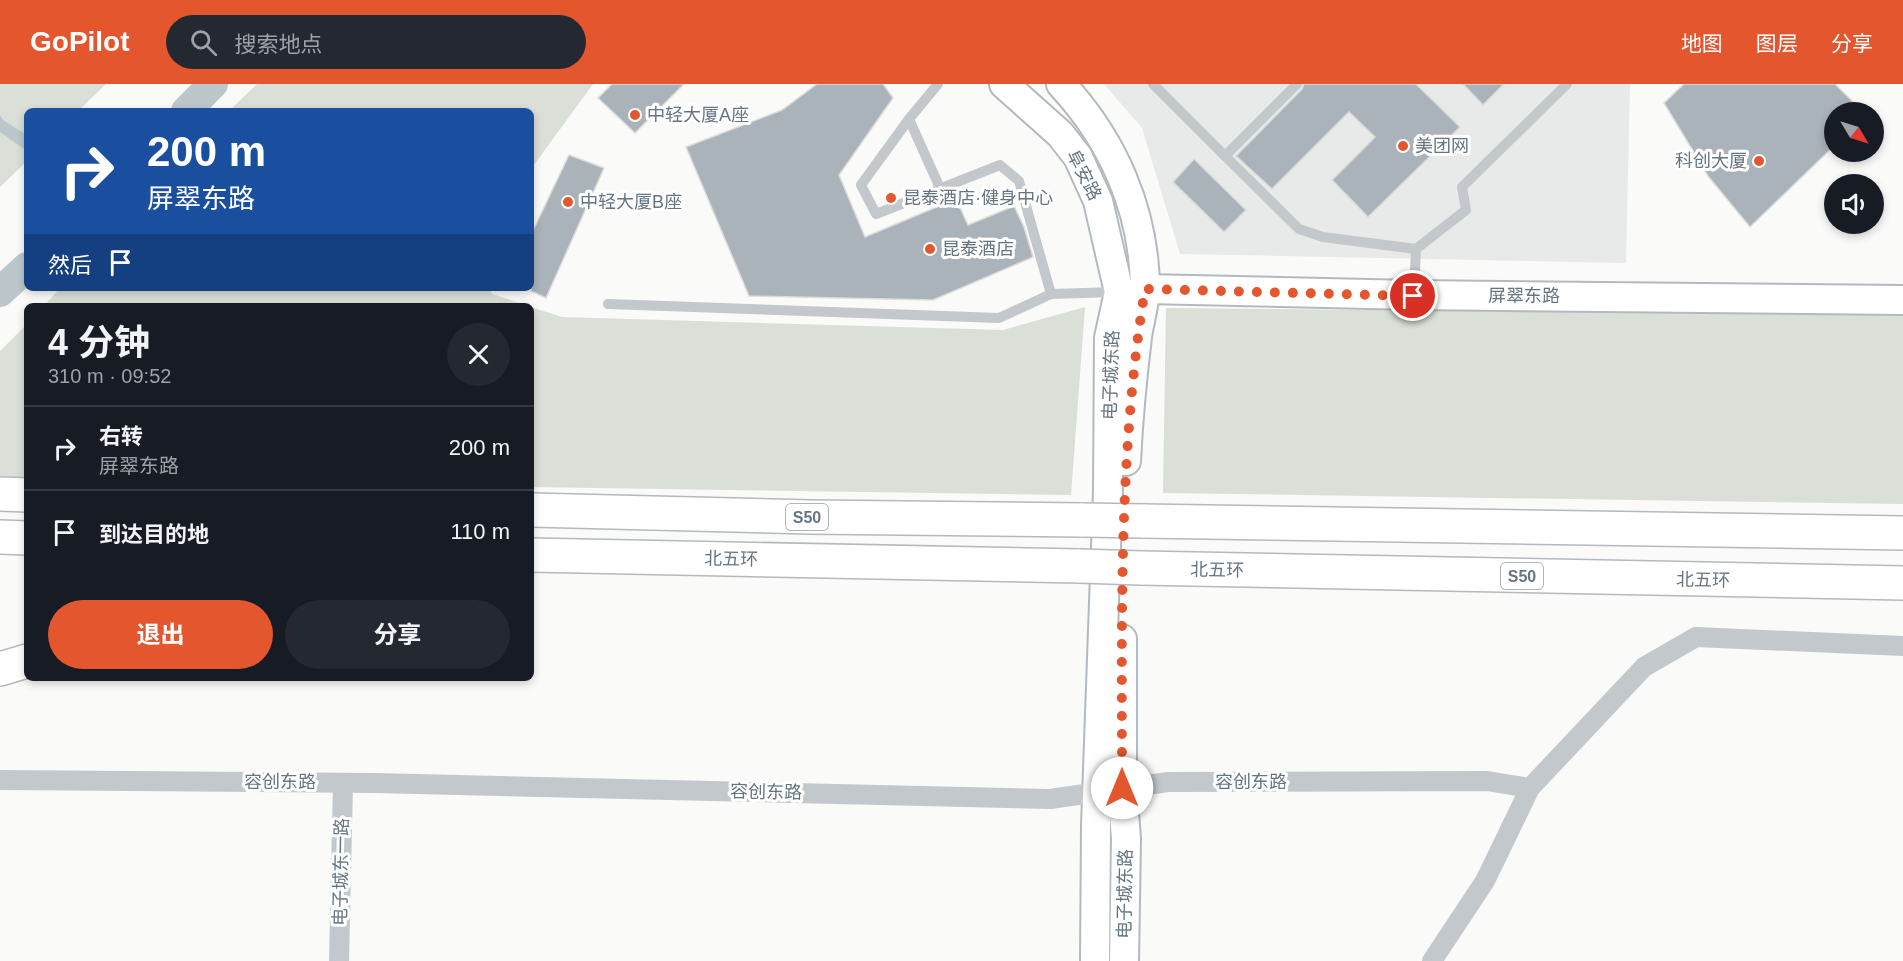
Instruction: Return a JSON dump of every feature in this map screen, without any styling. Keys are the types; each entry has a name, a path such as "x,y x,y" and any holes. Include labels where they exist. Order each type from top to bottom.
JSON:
{"highway":[{"path":"0,494 24,495"},
{"name":"S50","path":"534,510 810,517 1903,533"},
{"path":"0,537 24,538"},
{"path":"0,549 24,549"},
{"name":"北五环","path":"534,555 1903,583"},
{"path":"0,658 24,655"},
{"path":"0,669 24,662"}],"main road":[{"name":"阜安路","path":"1004,84 1060,134 1078,157 1098,201 1132,291"},
{"name":"阜安路","path":"1061,84 1084,108 1107,145 1128,190 1140,237 1132,291"},
{"name":"屏翠东路","path":"1132,291 1903,300"},
{"name":"电子城东路","path":"1095,961 1111,789 1127,437 1137,335 1132,291"},
{"name":"电子城东路","path":"1111,789 1126,839 1124,961"}],"street":[{"path":"1432,961 1485,881 1530,788 1644,667 1696,637 1903,646"},
{"name":"容创东路","path":"0,780 343,783 1050,799 1168,782 1487,781 1530,788"},
{"name":"电子城东一路","path":"339,961 343,783"}],"lane":[{"path":"938,84 909,119 861,185 876,214 1000,165 1019,181 1051,294"},
{"path":"1153,84 1299,229 1323,237 1416,249 1466,210 1462,187 1567,84"},
{"path":"1225,156 1297,84"},
{"path":"909,119 940,188"},
{"path":"1413,296 1416,249"},
{"path":"608,304 999,318 1051,294 1132,291"}],"shaded area":[{"path":"0,84 106,84 81,108 24,108 24,164 0,187"},
{"path":"257,84 593,84 534,165 534,108 232,108"},
{"path":"1104,84 1630,84 1626,263 1180,254 1142,128"},
{"path":"0,115 3,120 24,133 24,149 0,132"},
{"path":"57,291 490,291 492,294 520,303 47,303"},
{"path":"1085,307 1071,495 534,487 534,308 562,317 1003,330"},
{"path":"1166,308 1903,315 1903,504 1163,493"},
{"path":"24,327 24,481 0,480 0,351"}],"building":[{"name":"中轻大厦A座","path":"612,84 684,84 635,133 598,98"},
{"path":"817,84 883,84 893,98 839,175 865,237 956,199 968,225 1014,206 1024,227 1033,257 933,300 749,296 686,147 782,110"},
{"name":"美团网","path":"1304,84 1416,84 1460,127 1368,217 1332,180 1375,137 1349,112 1272,189 1236,156 1302,89"},
{"path":"1463,84 1504,84 1483,105"},
{"name":"科创大厦","path":"1684,84 1835,84 1853,102 1824,102 1824,156 1750,227 1708,176 1664,103"},
{"name":"中轻大厦B座","path":"569,155 604,168 546,298 531,291 534,291 534,229"},
{"path":"1194,159 1246,210 1224,232 1173,182"}],"waterway":[{"path":"189,108 213,84"},
{"path":"0,292 24,270"}],"place":[{"name":"中轻大厦A座","path":"635,115"},
{"name":"美团网","path":"1403,146"},
{"name":"科创大厦","path":"1759,161"},
{"name":"昆泰酒店·健身中心","path":"891,198"},
{"name":"中轻大厦B座","path":"568,202"},
{"name":"昆泰酒店","path":"930,249"}],"route":[{"path":"1122,788 1121,597 1127,437 1137,335 1145,289 1181,292 1413,296"}]}
